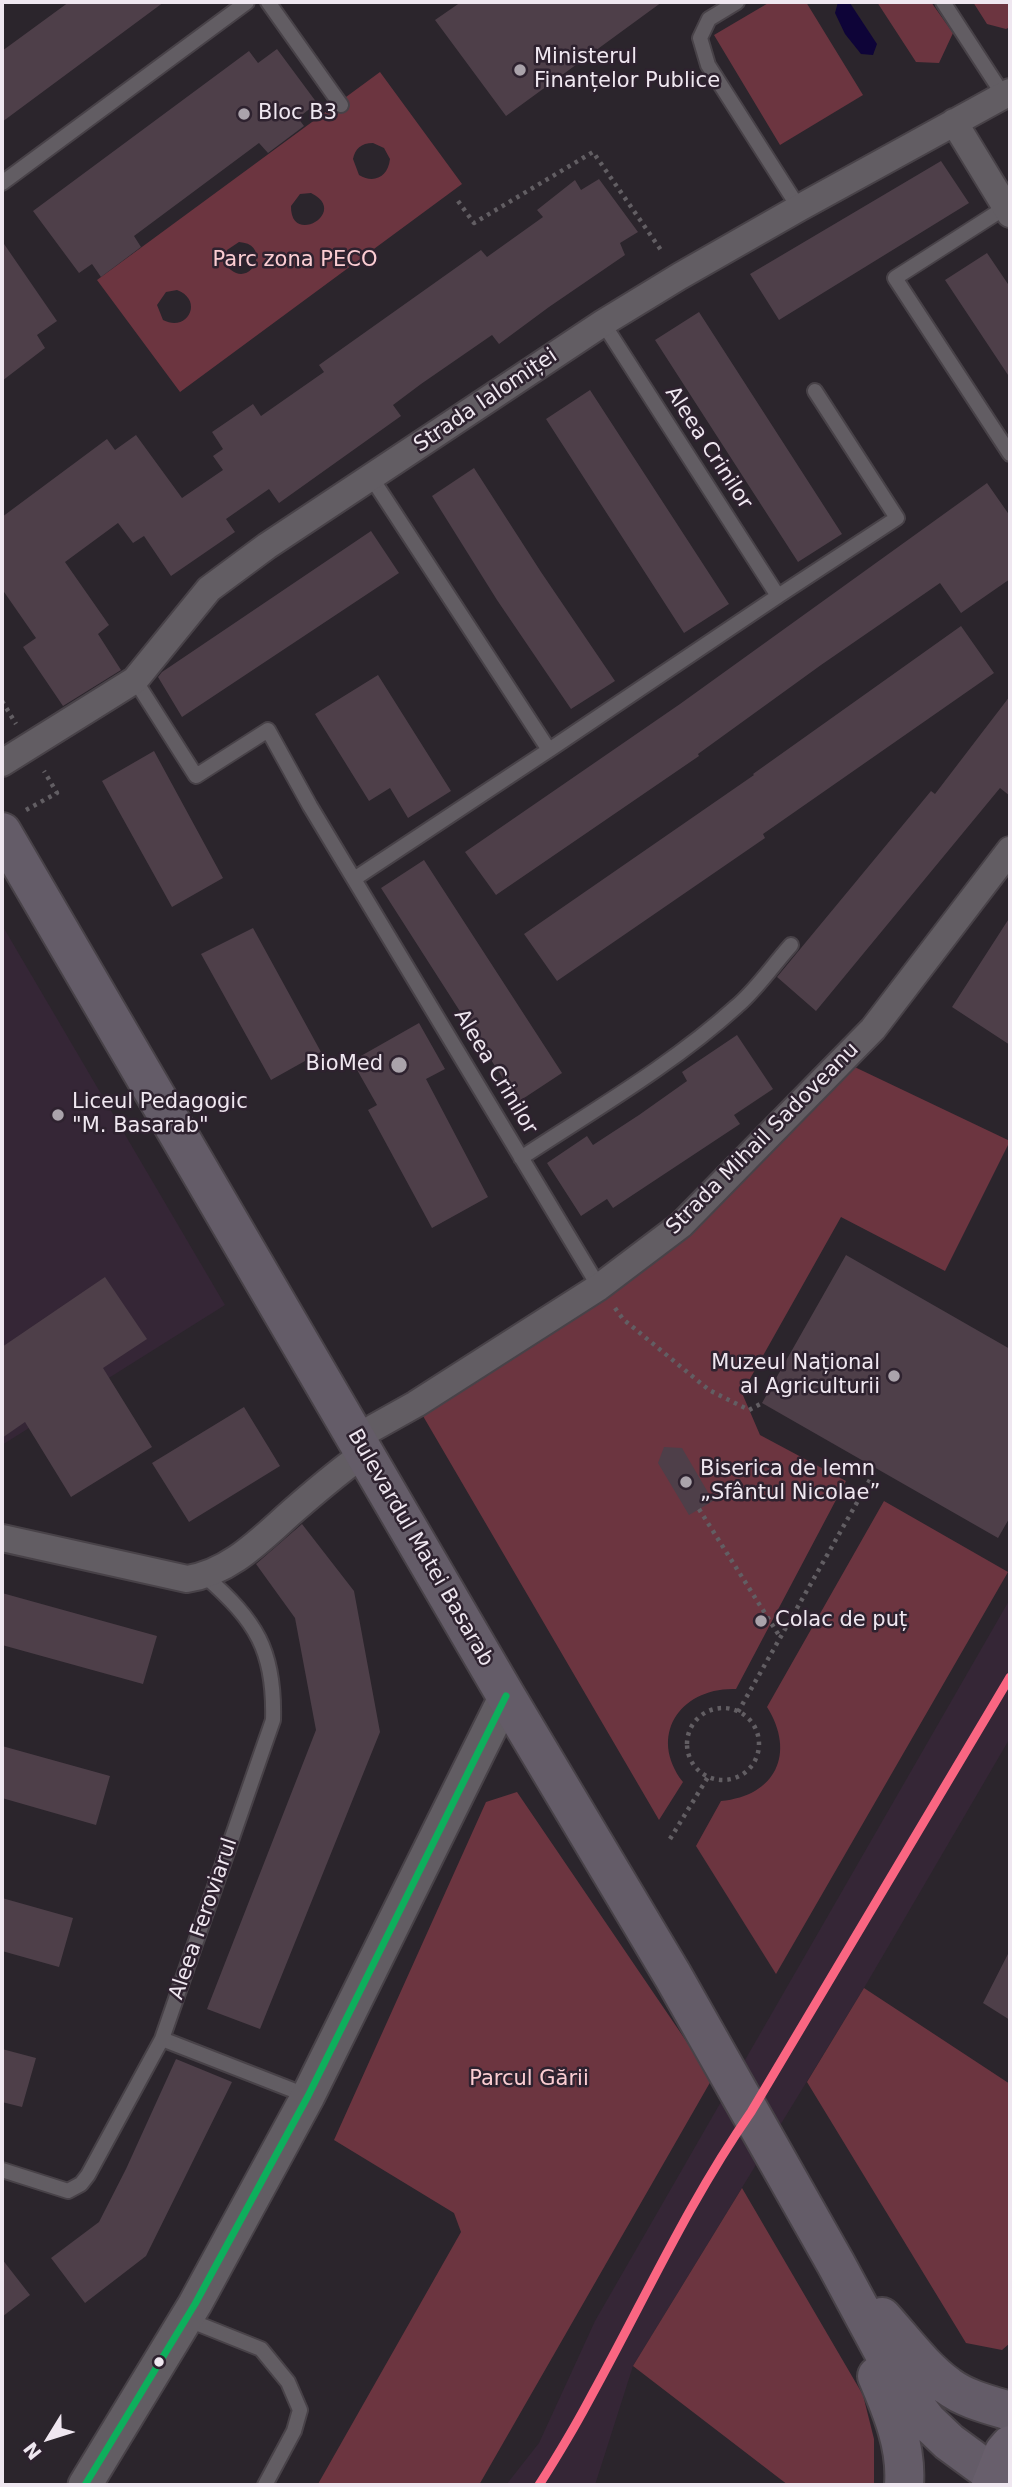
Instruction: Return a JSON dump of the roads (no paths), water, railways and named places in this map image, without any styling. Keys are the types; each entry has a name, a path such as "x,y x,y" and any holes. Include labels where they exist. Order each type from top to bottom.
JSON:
{"main road":[{"name":"Bulevardul Matei Basarab","path":"2,832 506,1696 673,1976 836,2264 906,2394 948,2442 998,2468"},
{"path":"762,2134 831,2288 876,2372 893,2412 901,2445 904,2485"},
{"name":"Bulevardul Matei Basarab","path":"836,2264 914,2354 948,2387 982,2402 1010,2410"}],"street":[{"name":"Strada Ialomiței","path":"2,763 135,680 209,590 267,546 603,323 799,208 1007,94"},
{"path":"954,122 1008,211"},
{"name":"Strada Mihail Sadoveanu","path":"361,1445 416,1404 599,1287 681,1226 873,1028 1010,850"},
{"path":"2,1538 187,1579 205,1576 245,1553 337,1473 361,1445"},
{"path":"85,2485 185,2319 309,2096 506,1696"}],"lane":[{"path":"2,183 247,2"},
{"path":"268,2 341,105"},
{"path":"737,2 709,19 700,38 709,65 799,208"},
{"path":"943,2 1007,94"},
{"path":"1008,211 895,278 1010,454"},
{"name":"Aleea Crinilor","path":"603,323 778,596"},
{"path":"354,879 897,518 815,391"},
{"path":"371,477 549,750"},
{"name":"Aleea Crinilor","path":"135,680 196,776 268,730 354,879 599,1287"},
{"path":"521,1157 666,1063 707,1032 740,1004 791,946"},
{"name":"Aleea Feroviarul","path":"2,2170 68,2191 81,2184 162,2039 273,1720 274,1696 271,1677 260,1642 248,1618 205,1576"},
{"path":"162,2039 309,2096"},
{"path":"185,2319 261,2349 288,2382 300,2410 293,2431 265,2485"}],"place":[{"name":"Ministerul Finanțelor Publice","path":"520,70"},
{"name":"Bloc B3","path":"244,114"},
{"name":"BioMed","path":"399,1065"},
{"name":"Liceul Pedagogic \"M. Basarab\"","path":"58,1115"},
{"name":"Muzeul Național al Agriculturii","path":"894,1376"},
{"name":"Biserica de lemn „Sfântul Nicolae”","path":"686,1482"},
{"name":"Colac de puț","path":"761,1621"}],"park label":[{"name":"Parc zona PECO","path":"295,261"},
{"name":"Parcul Gării","path":"529,2080"}]}
